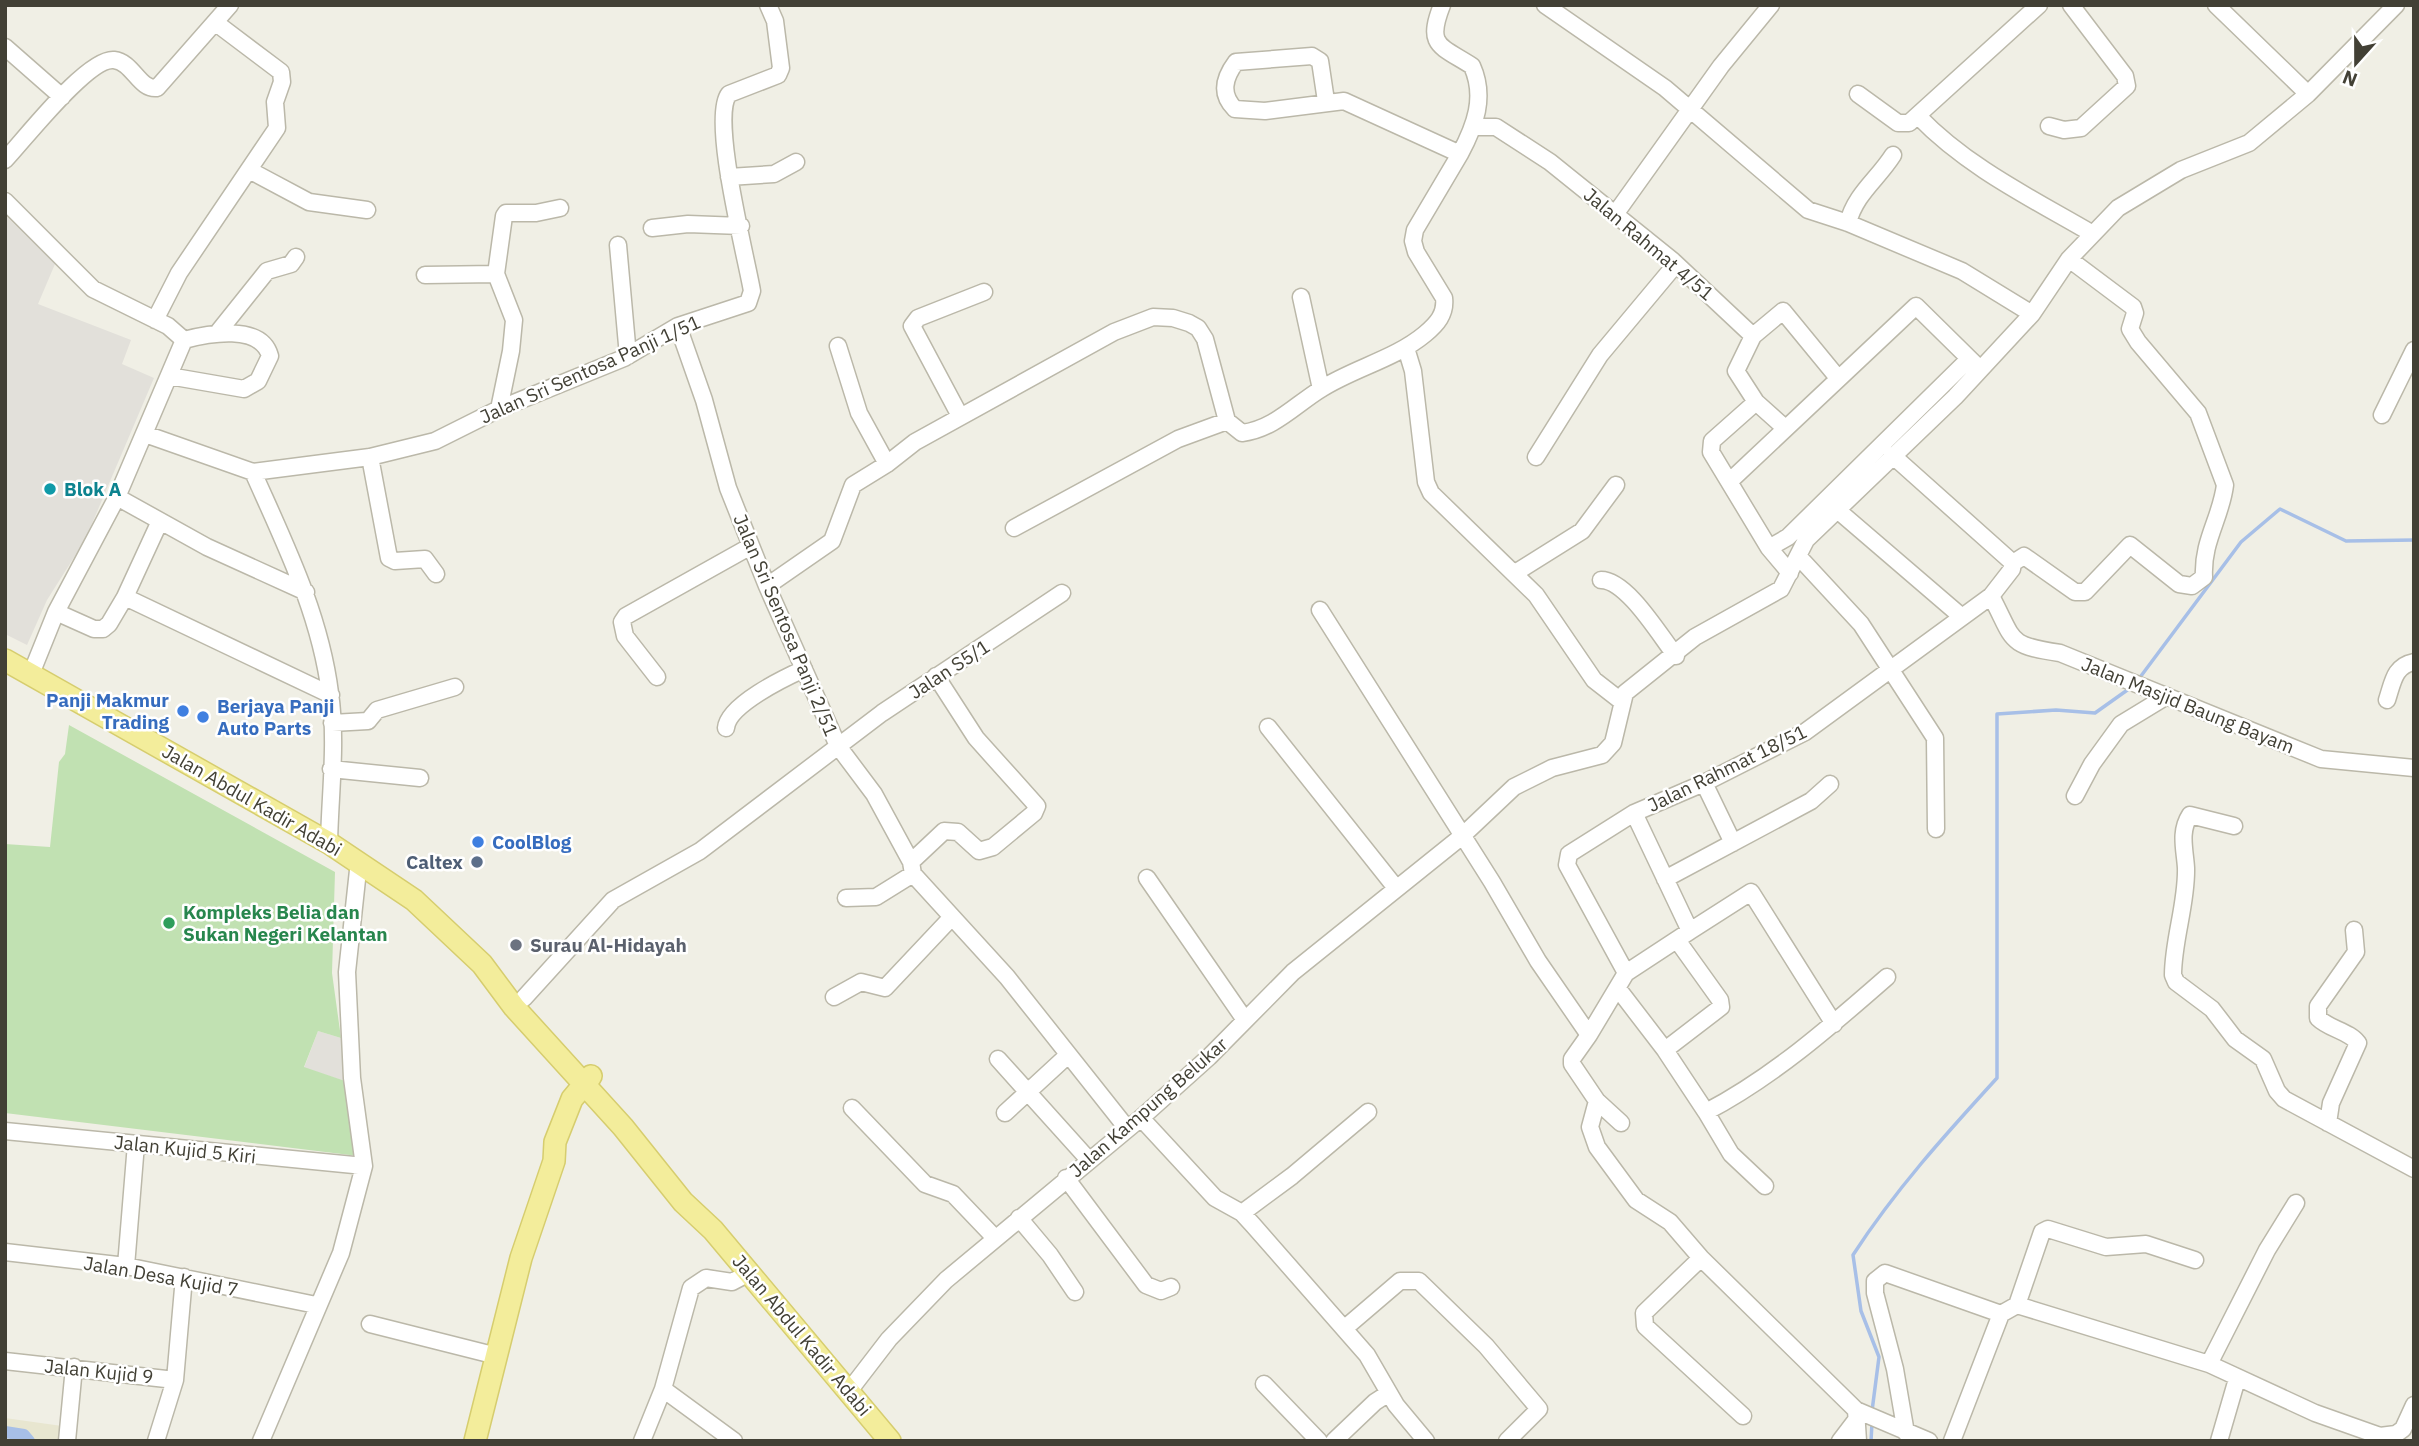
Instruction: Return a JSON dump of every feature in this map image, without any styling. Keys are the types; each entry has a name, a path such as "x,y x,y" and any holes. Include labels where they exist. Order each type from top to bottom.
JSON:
{"main road":[{"name":"Jalan Abdul Kadir Adabi","path":"5,660 359,861 428,912 482,964 524,998 591,1082 693,1195 713,1230 890,1441"},
{"name":"Jalan Abdul Kadir Adabi","path":"482,964 514,1007 591,1082"},
{"path":"475,1441 521,1258 554,1161 555,1142 572,1099 591,1082"}],"street":[{"path":"5,160 92,66 110,60 124,63 148,87 158,88 230,5"},
{"name":"Jalan Sri Sentosa Panji 1/51","path":"145,434 253,472 370,457 435,441 499,409 628,356 678,326 741,305 751,298 741,226 729,177 723,101 734,91 778,75 783,64 775,21 768,5"},
{"path":"767,586 832,541 853,485 887,464 915,442 1114,332 1160,317 1189,323 1202,332 1227,421 1236,430 1250,432 1279,419 1321,389 1406,348 1438,321 1445,309 1444,298 1413,242 1415,230 1474,127 1480,92 1472,66 1442,48 1435,39 1433,29 1442,5"},
{"path":"1545,5 1665,88 1688,111 1808,209 1849,222 1962,271 2032,314"},
{"path":"1616,213 1688,111 1772,5"},
{"path":"1858,94 1904,125 1918,116 2039,5"},
{"path":"2049,126 2064,130 2081,128 2127,86 2124,76 2071,5"},
{"path":"2216,5 2308,94"},
{"path":"1769,548 1788,537 2032,314 2069,259 2091,233 2118,208 2181,170 2249,143 2308,94 2396,5"},
{"path":"155,320 179,273 277,128 275,102 283,77 216,23"},
{"path":"5,47 62,97"},
{"path":"1325,101 1320,61 1312,56 1236,62 1228,73 1224,88 1229,103 1235,109 1265,111 1325,101 1352,102 1460,154"},
{"path":"1918,116 1979,168 2091,233"},
{"name":"Jalan Rahmat 4/51","path":"1474,127 1496,127 1616,213 1753,335"},
{"path":"1849,222 1856,201 1880,177 1893,155"},
{"path":"729,177 774,174 796,162"},
{"path":"249,170 309,202 367,210"},
{"path":"5,201 93,289 155,320 184,340 219,331 245,337 267,347 270,356 258,382 244,389 231,389 169,376"},
{"path":"499,409 511,351 514,320 496,274 506,213 536,213 560,208"},
{"path":"652,228 688,224 741,226"},
{"path":"618,245 628,356"},
{"path":"219,331 267,271 291,264 296,257"},
{"path":"1892,455 2013,562 2024,556 2075,592 2085,593 2130,545 2179,584 2192,586 2204,577 2207,537 2223,497 2222,478 2198,413 2130,329 2133,307 2069,259"},
{"path":"1536,457 1600,355 1676,264"},
{"path":"425,275 496,274"},
{"path":"960,416 913,330 912,323 984,292"},
{"path":"1301,297 1321,389"},
{"path":"1729,482 1916,306 1975,364"},
{"path":"1785,428 1756,402 1736,371 1753,335 1783,310 1838,378"},
{"name":"Jalan Sri Sentosa Panji 2/51","path":"678,326 704,400 728,488 767,586 838,747 874,794 912,868 951,918 1007,977 1126,1127"},
{"path":"31,674 56,612 117,498 184,340"},
{"path":"838,346 859,413 887,464"},
{"path":"1406,348 1413,371 1426,482 1431,493 1536,595 1594,680 1621,701 1626,693 1676,656 1695,637 1781,589 1806,540 1835,508 1892,455 1975,364"},
{"path":"2382,415 2414,350"},
{"path":"1756,402 1710,446 1769,548 1790,573"},
{"path":"1014,528 1178,439 1227,421"},
{"path":"370,457 389,558 395,561 425,559 436,574"},
{"path":"253,472 306,592 322,644 331,695 332,723 328,843"},
{"path":"1515,573 1582,530 1616,485"},
{"path":"117,498 207,547 306,592"},
{"path":"1835,508 1962,617"},
{"path":"56,612 94,629 103,629 110,624 160,521"},
{"path":"657,677 625,636 622,629 626,616 751,546"},
{"path":"1798,556 1861,624 1935,738 1936,828"},
{"name":"Jalan Rahmat 18/51","path":"1626,974 1567,865 1569,854 1634,813 1704,783 1805,732 1892,671 1991,596 2012,569 2013,562"},
{"path":"1601,580 1611,580 1625,589 1676,656"},
{"name":"Jalan S5/1","path":"524,998 613,900 700,851 936,676 1062,593"},
{"name":"Jalan Masjid Baung Bayam","path":"1991,596 2015,642 2026,648 2060,653 2321,759 2414,768"},
{"path":"125,597 331,695"},
{"path":"1320,611 1538,961 1589,1035"},
{"path":"2387,700 2396,671 2404,664 2414,662"},
{"path":"726,728 730,715 780,680 804,668"},
{"path":"846,898 876,897 912,868 944,831 958,832 979,851 993,847 1034,813 1037,806 976,738 936,676"},
{"path":"332,723 368,721 377,710 455,687"},
{"path":"2075,796 2092,764 2121,724 2161,693"},
{"name":"Jalan Kampung Belukar","path":"849,1391 888,1339 946,1280 1126,1127 1141,1118 1209,1057 1293,972 1461,837 1514,787 1552,768 1602,755 1613,743 1621,701"},
{"path":"1268,727 1396,888"},
{"path":"331,769 419,778"},
{"path":"1704,783 1733,843"},
{"path":"1665,879 1811,801 1830,784"},
{"path":"1634,813 1665,879 1683,936 1720,1000 1721,1007 1665,1050"},
{"path":"2234,826 2197,815 2190,815 2186,821 2183,844 2186,869 2173,975 2176,982 2212,1009 2235,1039 2263,1059 2277,1091 2284,1099 2414,1169"},
{"path":"261,1441 316,1306 341,1254 364,1166 352,1078 347,972 359,861"},
{"path":"1147,878 1245,1020"},
{"path":"1621,1123 1597,1101 1572,1064 1572,1059 1619,990 1626,974 1751,892 1834,1024"},
{"path":"834,997 861,982 885,988 951,918"},
{"path":"2328,1123 2331,1103 2358,1043 2354,1038 2324,1024 2318,1018 2318,1006 2356,952 2354,930"},
{"path":"1706,1112 1731,1098 1834,1024 1888,976"},
{"path":"1619,990 1665,1050 1731,1154 1765,1186"},
{"path":"1005,1113 1068,1055"},
{"path":"998,1059 1088,1159"},
{"path":"1597,1101 1590,1127 1597,1147 1636,1200 1670,1222 1701,1258 1859,1414 1901,1433 1929,1441"},
{"path":"852,1108 925,1184 956,1195 995,1238"},
{"path":"1242,1213 1292,1176 1368,1112"},
{"path":"1141,1118 1215,1198 1242,1213 1345,1328 1426,1441"},
{"name":"Jalan Kujid 5 Kiri","path":"5,1131 364,1166"},
{"path":"125,1266 136,1144"},
{"path":"1066,1178 1146,1285 1161,1291 1171,1287"},
{"path":"2209,1364 2267,1250 2296,1203"},
{"path":"1018,1219 1050,1255 1074,1292"},
{"path":"1952,1441 2001,1314 2017,1305 2045,1230 2106,1247 2146,1244 2195,1260"},
{"name":"Jalan Desa Kujid 7","path":"5,1252 125,1266 316,1306"},
{"path":"1701,1258 1644,1313 1643,1319 1646,1326 1743,1416"},
{"path":"642,1441 663,1389 691,1288 706,1278 732,1282 750,1273"},
{"path":"1901,1433 1895,1369 1875,1293 1875,1281 1879,1275 1896,1275 2001,1314"},
{"name":"Jalan Kujid 9","path":"5,1361 175,1380 184,1277"},
{"path":"1345,1328 1400,1281 1419,1281 1486,1346 1539,1409 1507,1441"},
{"path":"2017,1305 2209,1364 2315,1413 2380,1436 2396,1434 2403,1429 2414,1405"},
{"path":"370,1324 497,1356"},
{"path":"67,1441 74,1367"},
{"path":"2219,1441 2237,1379"},
{"path":"156,1441 175,1380"},
{"path":"1264,1384 1319,1441"},
{"path":"663,1389 734,1441"},
{"path":"1334,1441 1389,1392"},
{"path":"1840,1441 1859,1414"},
{"path":"1858,1441 1859,1414"}],"shaded area":[{"path":"5,215 55,264 38,304 131,340 122,364 154,378 85,540 47,600 27,645 5,634"},
{"path":"318,1031 341,1038 348,1082 304,1068"},
{"path":"5,1418 62,1426 62,1441 5,1441"}],"green space":[{"name":"Kompleks Belia dan Sukan Negeri Kelantan","path":"69,725 335,872 332,973 341,1038 318,1031 304,1067 348,1082 358,1156 5,1113 5,844 50,847 59,762 65,754"}],"waterway":[{"path":"2138,680 2241,542 2280,509 2346,541 2414,540"},
{"path":"1872,1411 1879,1357 1861,1311 1853,1255 1903,1185 1997,1078 1997,714 2056,710 2095,713 2133,686"},
{"path":"1871,1441 1872,1423"},
{"path":"5,1432 24,1435 29,1441"}],"place":[{"name":"Blok A","path":"50,489"},
{"name":"Panji Makmur Trading","path":"183,711"},
{"name":"Berjaya Panji Auto Parts","path":"203,717"},
{"name":"CoolBlog","path":"478,842"},
{"name":"Caltex","path":"477,862"},
{"name":"Kompleks Belia dan Sukan Negeri Kelantan","path":"169,923"},
{"name":"Surau Al-Hidayah","path":"516,945"}]}
